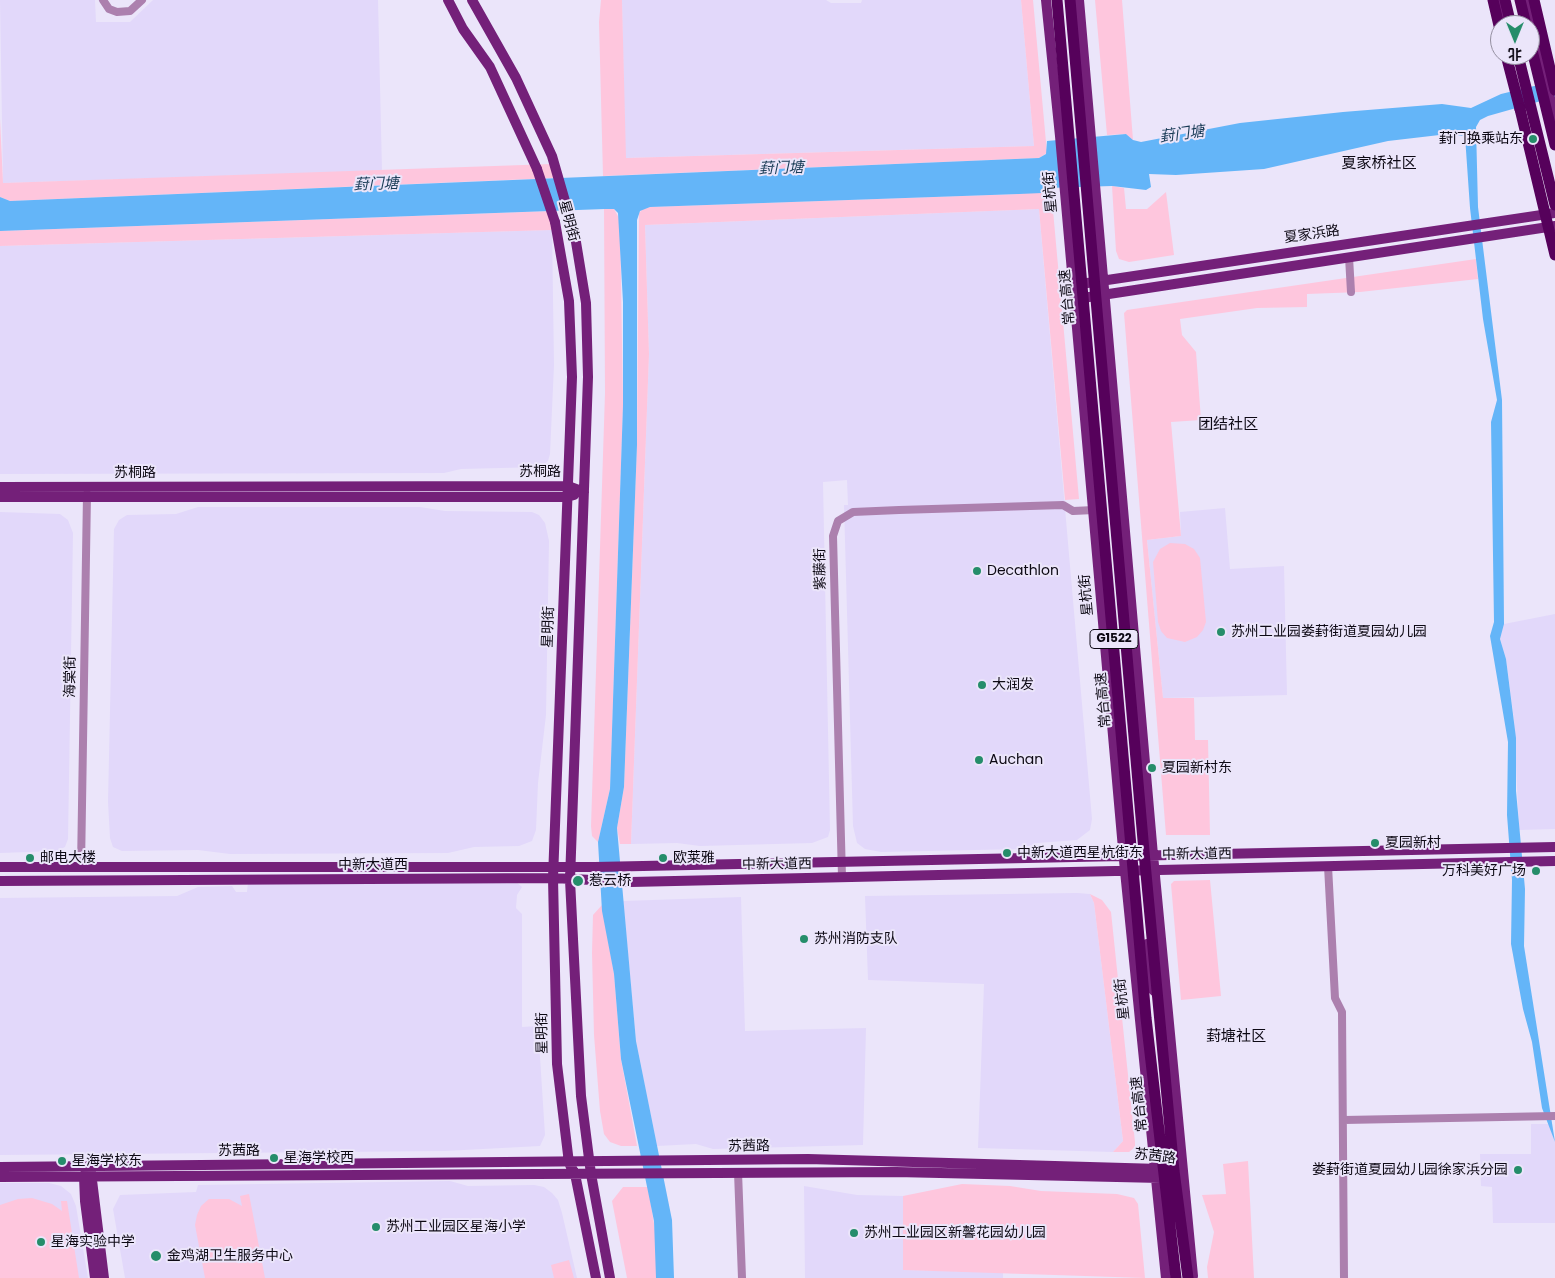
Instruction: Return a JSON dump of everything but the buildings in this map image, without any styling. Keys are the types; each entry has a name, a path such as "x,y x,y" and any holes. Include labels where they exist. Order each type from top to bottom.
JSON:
{"highway":[{"name":"常台高速","path":"1057,0 1146,1018 1176,1278"},
{"name":"常台高速","path":"1070,0 1147,883 1174,1171 1188,1278"},
{"path":"1493,0 1496,15"},
{"path":"1505,0 1509,15"},
{"path":"1520,0 1524,15"},
{"path":"1534,0 1555,90"},
{"path":"1508,65 1555,256"},
{"path":"1520,65 1554,210"},
{"path":"1536,65 1555,145"}],"main road":[{"name":"星明街","path":"448,0 463,29 490,67 537,169 555,222 569,301 572,336 568,486 553,873 557,1064 568,1163 575,1174 596,1278"},
{"name":"星明街","path":"472,0 516,78 555,169 570,220 586,303 588,344 584,492 570,880 578,1062 589,1162 610,1278"},
{"name":"星杭街","path":"1046,0 1074,285 1125,871 1166,1278"},
{"path":"1078,0 1154,870 1193,1278"},
{"path":"1499,0 1503,15"},
{"path":"1526,0 1555,119"},
{"path":"1515,65 1554,210 1555,228"},
{"name":"夏家浜路","path":"1074,285 1483,224 1554,210"},
{"name":"夏家浜路","path":"1075,299 1470,238 1555,228"},
{"path":"1267,256 1270,270"},
{"name":"苏桐路","path":"0,497 87,492 568,486 584,492"},
{"name":"苏桐路","path":"0,487 87,492 567,497 584,492"},
{"path":"1114,740 1131,764 1139,856 1154,870"},
{"name":"中新大道西","path":"0,881 553,873 571,867 1555,847"},
{"path":"1495,848 1495,862"},
{"path":"1124,856 1140,870 1151,988 1167,1003"},
{"name":"中新大道西","path":"0,867 553,873 570,880 631,882 1555,861"},
{"name":"苏茜路","path":"0,1167 589,1162 634,1167 671,1167 808,1159 1154,1167 1183,1174"},
{"path":"88,1166 95,1278"},
{"name":"苏茜路","path":"0,1177 591,1174 634,1167"},
{"name":"苏茜路","path":"671,1167 738,1172 896,1172 1155,1179 1183,1174"},
{"path":"89,1176 104,1278"}],"street":[{"path":"103,0 109,9 117,12 130,11 142,0"},
{"path":"1349,257 1351,292"},
{"name":"海棠街","path":"81,867 87,492"},
{"name":"紫藤街","path":"842,877 833,536 838,521 854,512 899,510 1062,505 1073,511 1094,510"},
{"path":"1328,866 1335,998 1342,1012 1344,1278"},
{"path":"1344,1120 1551,1116"},
{"path":"738,1172 742,1278"}],"shaded area":[{"path":"0,0 95,0 96,22 130,22 153,0 378,0 382,171 3,183"},
{"path":"601,0 622,0 626,158 1034,146 1021,0 1033,0 1047,153 1039,158 603,176 599,22"},
{"path":"622,0 826,0 831,3 861,3 862,0 1021,0 1034,146 625,158"},
{"path":"1095,0 1122,0 1133,140 1126,134 1107,135"},
{"path":"0,119 3,183 552,164 554,178 10,201 0,197"},
{"path":"1112,186 1124,188 1126,209 1147,209 1166,192 1174,255 1129,262 1119,259 1116,251"},
{"path":"1051,188 1079,499 1065,500 1039,209 645,225 649,354 631,844 620,844 617,828 624,787 637,445 639,213 643,209 650,207 1019,194"},
{"path":"604,209 614,209 620,220 623,405 610,789 598,842 592,836 591,826 605,393"},
{"path":"1039,209 1092,819 1090,830 1077,840 1037,843 1022,849 881,852 865,849 857,843 853,826 844,505 848,505 847,480 823,482 830,830 828,837 812,843 700,846 677,843 631,844 649,354 645,225"},
{"path":"552,211 552,230 0,246 0,231"},
{"path":"552,230 554,365 550,454 548,461 541,467 461,469 444,473 0,474 0,246"},
{"path":"1476,259 1478,279 1360,292 1307,294 1307,307 1257,308 1180,319 1182,335 1196,352 1201,420 1171,422 1181,536 1147,540 1163,698 1194,698 1195,740 1208,740 1210,835 1166,835 1124,313 1127,310"},
{"path":"198,507 420,507 445,511 532,512 539,515 545,523 549,541 546,715 538,783 536,830 532,841 519,846 474,847 448,853 230,854 198,850 122,851 113,847 110,838 108,802 114,529 119,520 127,515 176,514"},
{"name":"苏州工业园娄葑街道夏园幼儿园","path":"1225,508 1230,569 1284,566 1287,695 1163,698 1147,540 1181,536 1180,512"},
{"path":"0,512 60,514 68,520 73,533 68,839 65,847 57,851 0,853"},
{"path":"1170,543 1185,544 1194,549 1200,558 1206,622 1203,630 1197,637 1185,642 1167,638 1161,631 1158,622 1153,562 1160,549"},
{"name":"万科美好广场","path":"1555,614 1555,829 1519,830 1514,720 1506,659 1500,639 1504,624"},
{"path":"513,879 522,887 517,895 516,908 522,914 522,1027 538,1026 545,1135 540,1146 445,1151 0,1155 0,898 177,896 198,887 232,886 236,892 247,892 248,882"},
{"path":"1210,880 1221,996 1181,1000 1171,884 1174,881"},
{"path":"1090,894 1094,903 1123,1141 1113,1152 978,1148 984,984 868,980 865,896"},
{"path":"1090,894 1102,900 1111,912 1135,1142 1135,1147 1129,1152 1113,1152 1123,1141 1094,903"},
{"path":"741,897 745,1031 866,1028 863,1145 713,1149 696,1144 657,1146 636,1041 623,901"},
{"path":"602,905 614,974 621,1059 637,1146 621,1146 610,1142 604,1134 600,1111 594,1035 592,953 593,915"},
{"name":"娄葑街道夏园幼儿园徐家浜分园","path":"1531,1124 1549,1124 1555,1142 1555,1223 1493,1223 1492,1187 1481,1186 1480,1154 1531,1154"},
{"path":"1248,1161 1254,1278 1208,1278 1207,1267 1214,1232 1202,1195 1226,1194 1223,1164"},
{"name":"苏州工业园区星海小学","path":"450,1181 468,1186 534,1185 544,1187 552,1193 558,1200 562,1213 577,1278 125,1278 113,1209 120,1195 196,1192 198,1185"},
{"name":"星海实验中学","path":"0,1183 49,1183 61,1186 71,1194 76,1206 88,1278 0,1278"},
{"path":"962,1184 1010,1186 1041,1191 1117,1194 1134,1198 1138,1204 1145,1278 903,1270 903,1196"},
{"name":"苏州工业园区新馨花园幼儿园","path":"804,1186 857,1195 903,1196 903,1270 1003,1272 1003,1278 805,1278"},
{"path":"623,1187 648,1187 656,1236 656,1278 627,1278 612,1201"},
{"path":"249,1194 265,1278 205,1278 195,1225 201,1206 209,1199 229,1199 242,1206 240,1196"},
{"name":"星海实验中学","path":"32,1198 52,1204 62,1211 61,1201 67,1201 79,1278 0,1278 0,1205 18,1199"},
{"path":"569,1260 574,1278 554,1278 551,1265"}],"water":[{"name":"葑门塘","path":"1555,81 1555,97 1488,116 1480,120 1476,127 1478,207 1502,400 1504,624 1500,639 1506,659 1516,738 1516,791 1525,889 1524,946 1555,1142 1542,1108 1532,1042 1523,1009 1511,944 1512,880 1507,815 1508,742 1490,636 1494,622 1491,422 1497,400 1483,319 1470,208 1465,136 1448,134 1388,141 1264,169 1176,175 1149,174 1151,187 1146,190 1112,186 1048,188 1042,193 650,207 640,211 637,220 637,445 624,787 617,828 636,1041 672,1220 674,1278 656,1278 654,1221 621,1059 614,974 602,911 598,842 610,789 623,405 623,302 618,213 614,209 605,209 0,231 0,197 10,201 1039,158 1046,154 1047,141 1126,134 1133,140 1141,142 1240,123 1343,112 1442,104 1471,108 1501,94"}],"place":[{"name":"葑门换乘站东","path":"1533,139"},
{"name":"Decathlon","path":"977,571"},
{"name":"苏州工业园娄葑街道夏园幼儿园","path":"1221,632"},
{"name":"大润发","path":"982,685"},
{"name":"Auchan","path":"979,760"},
{"name":"夏园新村东","path":"1152,768"},
{"name":"夏园新村","path":"1375,843"},
{"name":"中新大道西星杭街东","path":"1007,853"},
{"name":"邮电大楼","path":"30,858"},
{"name":"欧莱雅","path":"663,858"},
{"name":"万科美好广场","path":"1536,871"},
{"name":"惹云桥","path":"578,881"},
{"name":"苏州消防支队","path":"804,939"},
{"name":"星海学校西","path":"274,1158"},
{"name":"星海学校东","path":"62,1161"},
{"name":"娄葑街道夏园幼儿园徐家浜分园","path":"1518,1170"},
{"name":"苏州工业园区星海小学","path":"376,1227"},
{"name":"苏州工业园区新馨花园幼儿园","path":"854,1233"},
{"name":"星海实验中学","path":"41,1242"},
{"name":"金鸡湖卫生服务中心","path":"156,1256"}],"district":[{"name":"夏家桥社区","path":"1379,164"},
{"name":"团结社区","path":"1228,425"},
{"name":"葑塘社区","path":"1236,1037"}]}
